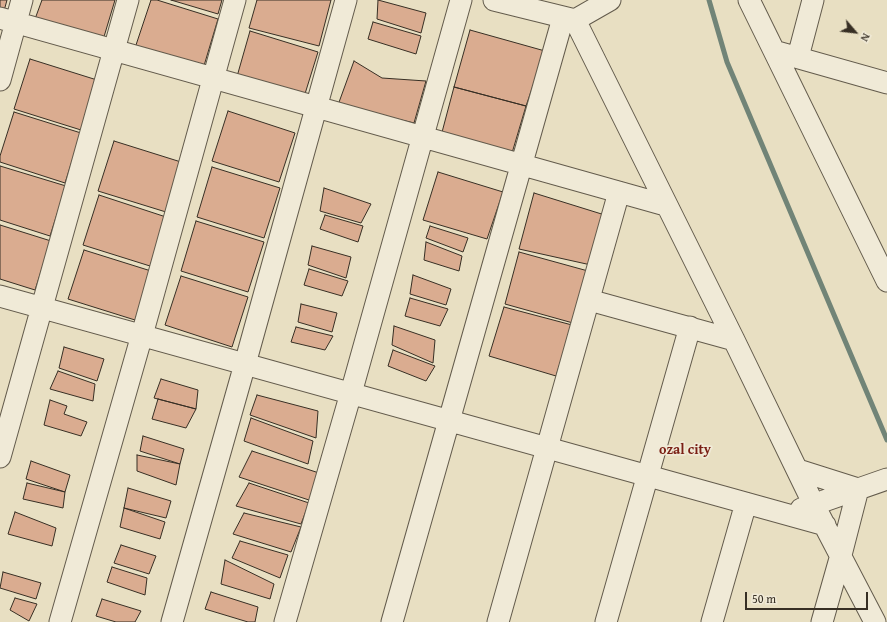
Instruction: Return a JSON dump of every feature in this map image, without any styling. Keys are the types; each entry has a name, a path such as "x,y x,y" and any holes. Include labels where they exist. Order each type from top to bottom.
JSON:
{"street":[{"path":"0,80 8,20 22,0"},
{"path":"0,457 128,0"},
{"path":"60,622 142,335 235,0"},
{"path":"172,622 346,0"},
{"path":"285,622 461,0"},
{"path":"494,0 569,19 610,0"},
{"path":"749,0 886,277"},
{"path":"798,57 813,0"},
{"path":"392,622 522,165 569,19"},
{"path":"569,19 666,205 814,504 875,622"},
{"path":"8,20 666,205"},
{"path":"774,51 887,83"},
{"path":"498,622 619,192"},
{"path":"0,296 825,525"},
{"path":"589,300 734,340"},
{"path":"606,622 690,328"},
{"path":"798,470 858,489"},
{"path":"785,514 887,479"},
{"path":"822,622 858,489"},
{"path":"712,622 746,503"}],"building":[{"path":"0,0 7,0 4,11 0,9"},
{"path":"42,0 115,0 103,40 35,19"},
{"path":"151,0 157,0 218,19 203,69 135,48"},
{"path":"171,0 222,0 218,14"},
{"path":"257,0 331,0 319,46 249,28"},
{"path":"378,0 426,13 421,33 377,19"},
{"path":"373,22 421,36 416,54 368,39"},
{"path":"470,30 545,51 526,106 454,87"},
{"path":"250,31 318,52 304,97 236,80"},
{"path":"30,59 97,80 81,130 14,109"},
{"path":"354,61 382,78 426,81 414,123 338,105"},
{"path":"454,87 526,106 512,153 441,136"},
{"path":"228,111 295,133 279,182 212,161"},
{"path":"14,112 81,133 65,183 0,162 0,156"},
{"path":"114,141 181,162 166,212 98,191"},
{"path":"0,166 66,186 50,236 0,220"},
{"path":"212,167 280,188 264,238 197,217"},
{"path":"438,172 503,192 487,239 423,220"},
{"path":"324,188 371,204 361,223 320,211"},
{"path":"534,193 608,216 591,265 519,249"},
{"path":"99,195 166,217 150,266 83,245"},
{"path":"325,215 363,226 358,242 320,229"},
{"path":"196,221 264,242 248,292 181,271"},
{"path":"0,225 51,241 35,290 0,279"},
{"path":"430,226 468,238 463,252 426,238"},
{"path":"426,242 462,256 459,271 424,260"},
{"path":"312,246 351,257 346,278 308,265"},
{"path":"84,250 151,271 135,320 68,299"},
{"path":"519,252 588,271 573,323 505,304"},
{"path":"309,269 348,281 342,296 304,285"},
{"path":"413,275 451,289 446,305 410,294"},
{"path":"181,276 248,297 232,347 165,325"},
{"path":"410,298 448,309 440,326 405,316"},
{"path":"301,304 337,313 332,332 298,322"},
{"path":"504,307 572,325 556,376 489,356"},
{"path":"394,326 435,340 433,363 392,345"},
{"path":"296,327 333,336 325,350 291,342"},
{"path":"64,347 104,359 97,381 59,368"},
{"path":"393,350 435,366 426,381 388,366"},
{"path":"58,371 95,384 93,401 50,389"},
{"path":"161,379 198,390 196,409 154,398"},
{"path":"257,395 318,411 316,438 250,415"},
{"path":"158,399 196,409 186,428 152,419"},
{"path":"50,400 67,406 64,414 87,422 81,436 44,425"},
{"path":"251,418 313,441 308,464 244,441"},
{"path":"143,436 184,449 180,464 140,451"},
{"path":"252,451 319,473 312,501 239,477"},
{"path":"137,455 180,464 176,485 137,471"},
{"path":"31,461 70,475 65,492 26,479"},
{"path":"27,483 65,492 63,508 23,499"},
{"path":"249,483 309,503 301,524 236,506"},
{"path":"128,488 171,501 166,518 124,508"},
{"path":"124,508 165,522 160,539 120,527"},
{"path":"15,512 56,528 52,546 8,534"},
{"path":"244,513 301,527 291,552 233,534"},
{"path":"240,541 288,555 280,578 232,558"},
{"path":"121,545 156,556 149,574 114,563"},
{"path":"225,560 274,584 270,599 221,584"},
{"path":"112,567 147,578 145,595 107,582"},
{"path":"3,572 41,583 36,599 0,588"},
{"path":"211,592 258,607 255,622 248,622 205,609"},
{"path":"15,598 37,604 29,621 10,610"},
{"path":"102,599 141,611 135,622 116,622 96,616"}],"waterway":[{"path":"709,0 727,62 887,440"}],"district":[{"name":"ozal city","path":"685,450"}]}
